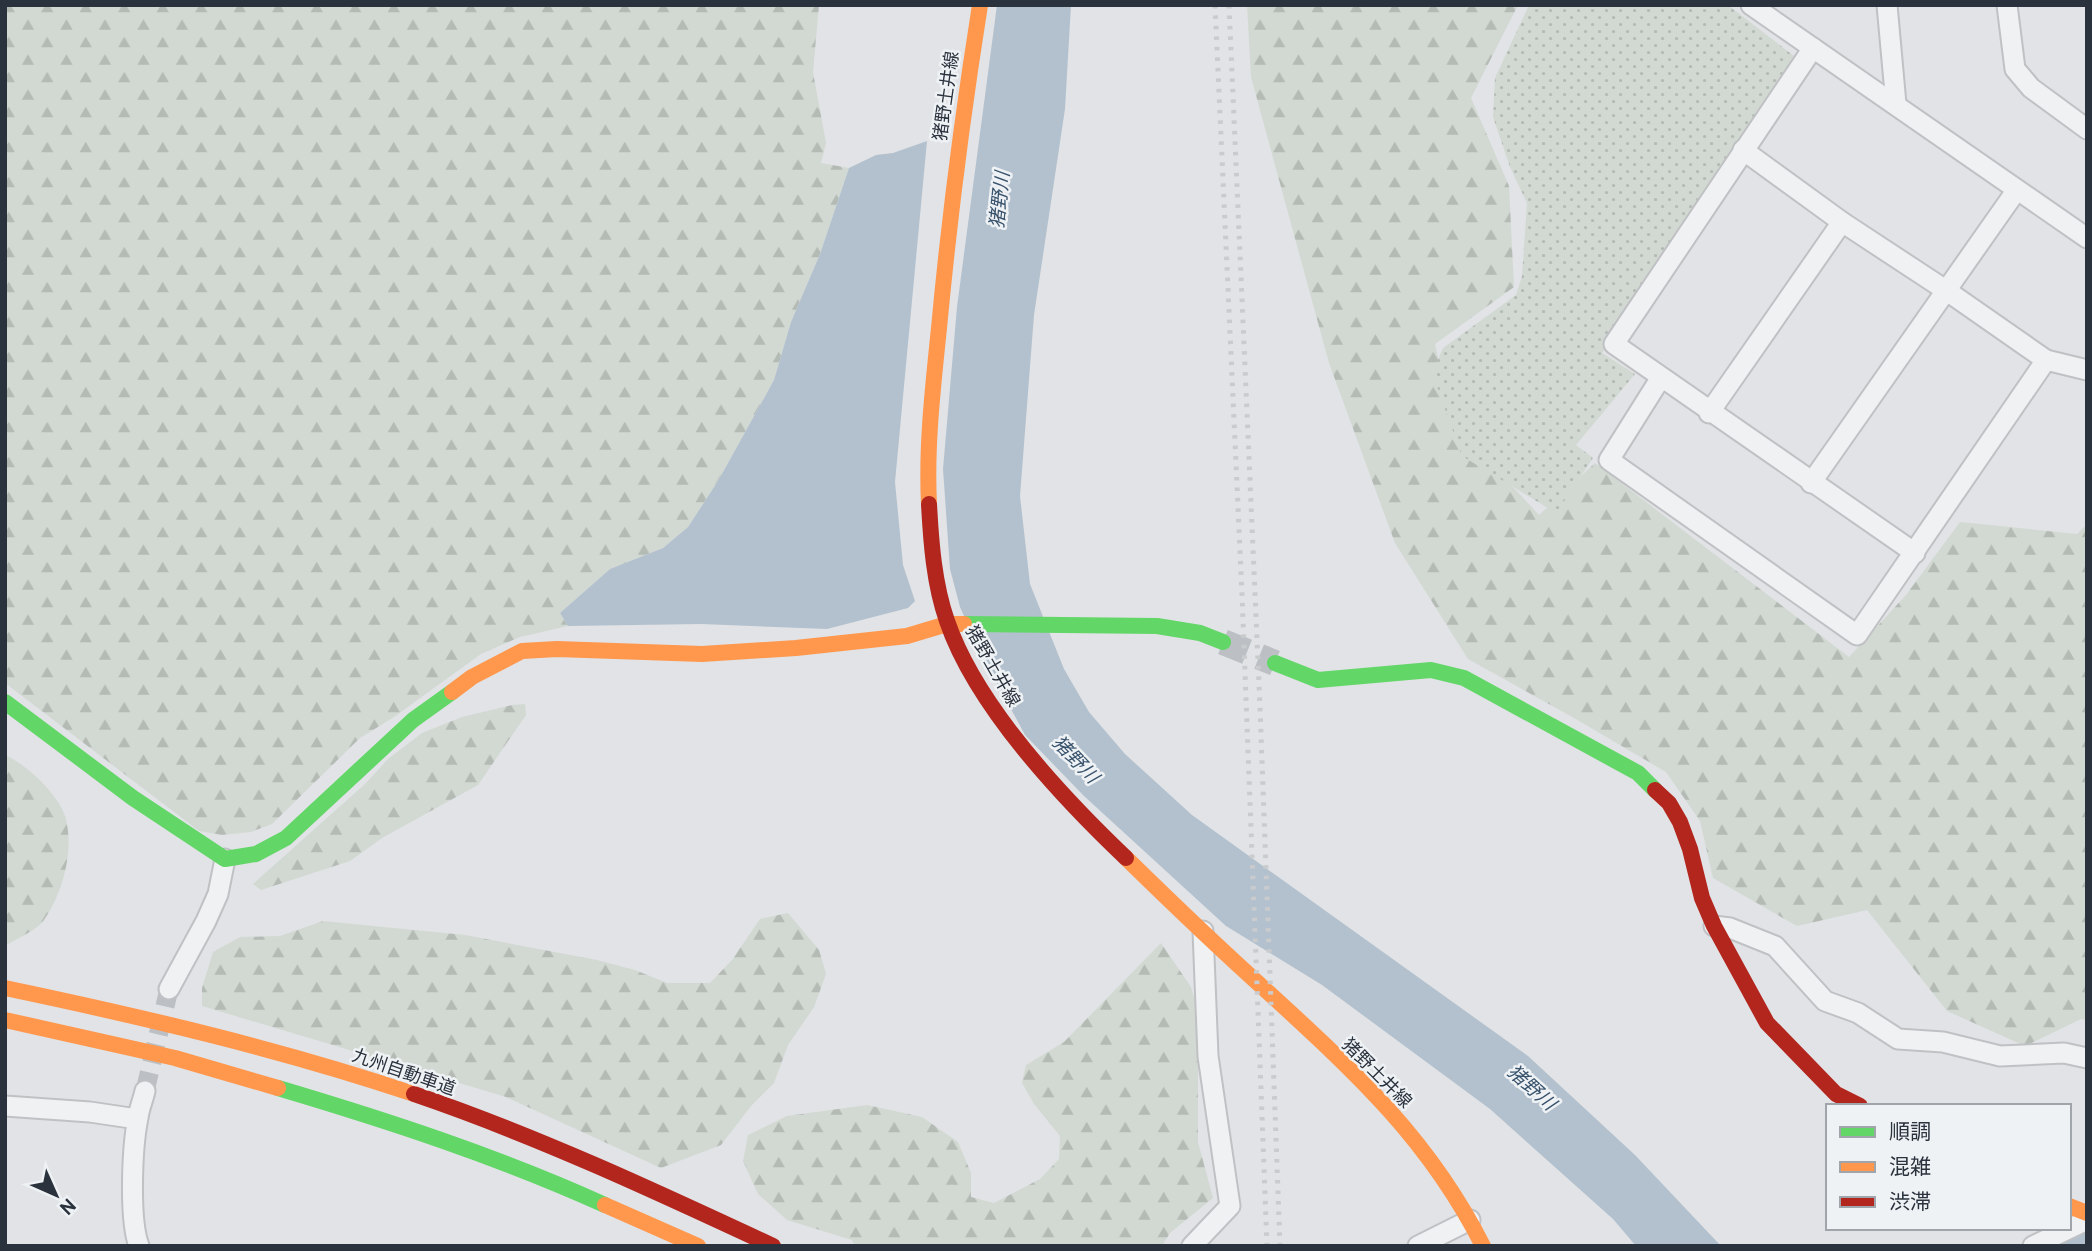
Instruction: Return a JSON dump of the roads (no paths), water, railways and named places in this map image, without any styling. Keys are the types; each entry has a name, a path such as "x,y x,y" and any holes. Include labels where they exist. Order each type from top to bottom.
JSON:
{"main road":[{"name":"猪野土井線","path":"980,5 960,125 931,411 928,490 933,563 947,624 980,689 1029,758 1114,845 1374,1093 1431,1159 1470,1220 1483,1246"},
{"path":"5,702 133,798 225,859 256,854 286,838 413,720 472,677 522,652 557,649 702,654 796,648 907,636 947,624 1157,626 1200,633 1223,642"},
{"path":"1275,663 1318,680 1431,670 1464,678 1638,773 1669,803 1680,822 1702,898 1714,926 1767,1023 1836,1094 1856,1104"},
{"name":"九州自動車道","path":"5,988 185,1027 397,1088 606,1170 772,1246"},
{"path":"5,1020 175,1058 387,1119 564,1186 698,1246"}],"street":[{"path":"1887,5 1896,104"},
{"path":"2007,5 2015,69 2031,88 2087,129"},
{"path":"1762,9 1813,48 2087,238"},
{"path":"1813,48 1614,344 1660,379 1914,553"},
{"path":"1743,150 1842,222 1948,291 2046,360 2087,370"},
{"path":"1811,483 2016,191"},
{"path":"1709,413 1842,222"},
{"path":"1660,379 1609,460 1857,635 2046,360"},
{"path":"169,989 218,894 225,859"},
{"path":"1714,926 1730,928 1775,946 1825,1001 1858,1013 1898,1039 1944,1042 2000,1056 2064,1054 2087,1058"},
{"path":"1192,1246 1230,1206 1208,1056 1203,931"},
{"path":"139,1246 135,1235 133,1184 137,1119 145,1091"},
{"path":"5,1106 90,1112 137,1119"},
{"path":"1418,1246 1470,1220"},
{"path":"2071,1228 2087,1220"},
{"path":"2033,1246 2066,1230"}],"water":[{"name":"猪野川","path":"997,5 1071,5 1065,109 1034,315 1020,496 1030,584 1064,669 1089,712 1125,754 1192,815 1528,1056 1635,1155 1721,1246 1636,1246 1613,1219 1490,1109 1322,985 1226,926 1084,796 1025,735 979,650 960,607 950,569 943,469 957,307"},
{"path":"927,141 895,482 903,565 915,601 908,608 827,629 701,624 568,626 560,613 610,569 663,548 688,527 718,481 774,380 791,322 820,254 849,168 876,155 893,153"},
{"path":"2087,1233 2087,1246 2052,1246 2071,1237"}],"tunnel":[{"path":"1223,642 1275,663"},
{"path":"145,1091 169,989"}],"railway":[{"path":"1215,5 1242,594 1267,1246"},
{"path":"1229,5 1260,707 1280,1246"}]}
